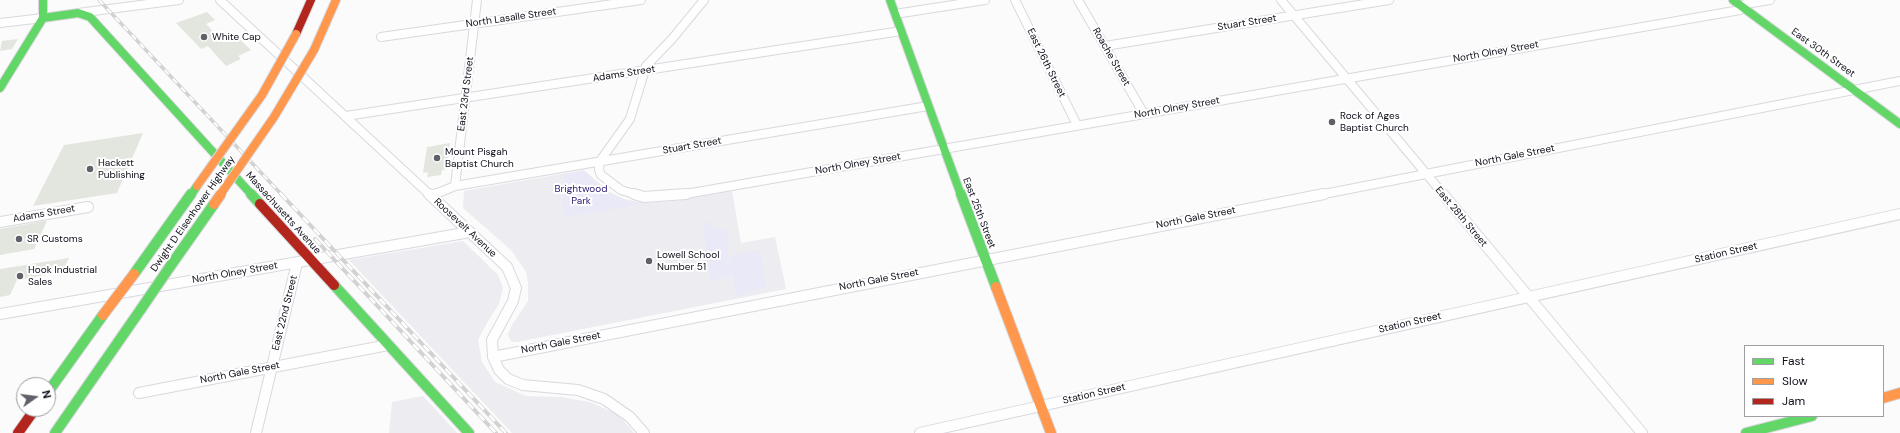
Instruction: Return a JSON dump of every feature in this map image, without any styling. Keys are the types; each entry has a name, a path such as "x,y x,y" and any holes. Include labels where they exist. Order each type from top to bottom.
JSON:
{"main road":[{"path":"1,83 42,18 42,0"},
{"name":"Dwight D Eisenhower Highway","path":"56,381 262,95 296,34 311,0"},
{"name":"Dwight D Eisenhower Highway","path":"55,433 274,118 314,50 336,0"},
{"path":"332,10 339,0"},
{"name":"East 25th Street","path":"890,0 943,148 1050,433"},
{"name":"East 30th Street","path":"1733,0 1900,124"},
{"path":"42,18 78,13"},
{"name":"Massachusetts Avenue","path":"78,13 90,17 469,433"},
{"path":"1884,398 1900,393"},
{"path":"18,433 29,417"},
{"path":"1746,433 1808,417"}],"street":[{"path":"78,13 179,0"},
{"name":"Roosevelt Avenue","path":"220,0 507,267 515,284 513,301 494,334 492,345 493,357"},
{"name":"East 23rd Street","path":"455,186 478,0"},
{"name":"North Lasalle Street","path":"381,37 641,0"},
{"path":"600,161 630,119 644,70 704,0"},
{"path":"895,14 985,0"},
{"name":"East 26th Street","path":"1014,0 1077,126"},
{"name":"Roache Street","path":"1078,0 1144,114"},
{"name":"East 28th Street","path":"1281,0 1424,174 1642,433"},
{"name":"Stuart Street","path":"1105,46 1389,0"},
{"name":"North Olney Street","path":"600,161 599,170 601,175 621,190 638,196 664,197 1740,10 1745,4 1770,0"},
{"path":"0,23 42,18"},
{"name":"Adams Street","path":"346,116 902,31"},
{"name":"North Gale Street","path":"493,357 1900,80"},
{"name":"Stuart Street","path":"455,186 928,106"},
{"path":"431,196 455,186"},
{"name":"Adams Street","path":"0,222 88,207"},
{"name":"Station Street","path":"920,433 1900,214"},
{"name":"North Olney Street","path":"0,314 470,232"},
{"name":"East 22nd Street","path":"256,433 297,262"},
{"name":"North Gale Street","path":"139,393 388,345"},
{"path":"493,357 499,370 508,378 523,385 569,389 591,394 604,399 622,410 644,433"}],"shaded area":[{"name":"Lowell School Number 51","path":"584,170 608,191 624,199 645,203 676,201 732,191 741,243 775,237 786,289 512,342 508,334 512,325 528,301 528,283 526,272 511,250 463,208 464,191"},
{"path":"463,241 498,275 503,288 499,304 478,340 482,362 495,382 526,396 561,397 590,402 619,415 634,433 512,433 349,260"},
{"path":"423,396 457,433 389,433 392,402"}],"green space":[{"name":"Brightwood Park","path":"583,171 601,188 615,196 629,202 641,204 565,217 563,215 563,174"},
{"path":"712,222 712,225 727,232 729,248 727,249 731,276 710,280 703,224"},
{"path":"760,250 766,288 752,291 740,297 735,292 730,256"}],"building":[{"name":"White Cap","path":"207,12 215,20 206,24 221,40 234,34 251,50 238,56 241,59 226,66 208,46 201,49 176,23"},
{"path":"18,39 12,49 0,51 2,41"},
{"name":"Hackett Publishing","path":"143,133 117,193 33,206 64,145"},
{"name":"Mount Pisgah Baptist Church","path":"450,143 447,169 442,170 441,175 427,177 428,172 423,173 427,147"},
{"name":"SR Customs","path":"47,221 34,249 0,255 0,229"},
{"name":"Hook Industrial Sales","path":"69,258 62,272 17,280 10,295 0,297 0,269"}],"railway":[{"path":"99,0 282,195"},
{"path":"281,194 506,433"},
{"path":"315,239 496,433"}],"traffic: fast":[{"path":"0,88 43,18 43,0"},
{"path":"890,0 943,148 996,287"},
{"path":"1733,0 1900,124"},
{"path":"43,18 78,13 90,17 260,204"},
{"path":"134,274 197,186"},
{"path":"169,268 214,204"},
{"path":"141,309 169,268"},
{"path":"334,285 469,433"},
{"path":"55,433 141,309"},
{"path":"56,381 103,315"},
{"path":"1746,433 1808,417"}],"traffic: slow":[{"path":"314,50 336,0"},
{"path":"197,186 262,95 296,34"},
{"path":"214,204 274,117 314,50"},
{"path":"103,315 134,274"},
{"path":"996,287 1051,433"},
{"path":"1884,398 1900,393"}],"traffic: jam":[{"path":"296,34 311,0"},
{"path":"260,204 334,285"},
{"path":"18,433 29,417"}],"place":[{"name":"White Cap","path":"204,37"},
{"name":"Rock of Ages Baptist Church","path":"1332,122"},
{"name":"Mount Pisgah Baptist Church","path":"437,158"},
{"name":"Hackett Publishing","path":"90,169"},
{"name":"SR Customs","path":"19,239"},
{"name":"Lowell School Number 51","path":"649,261"},
{"name":"Hook Industrial Sales","path":"20,276"}]}
